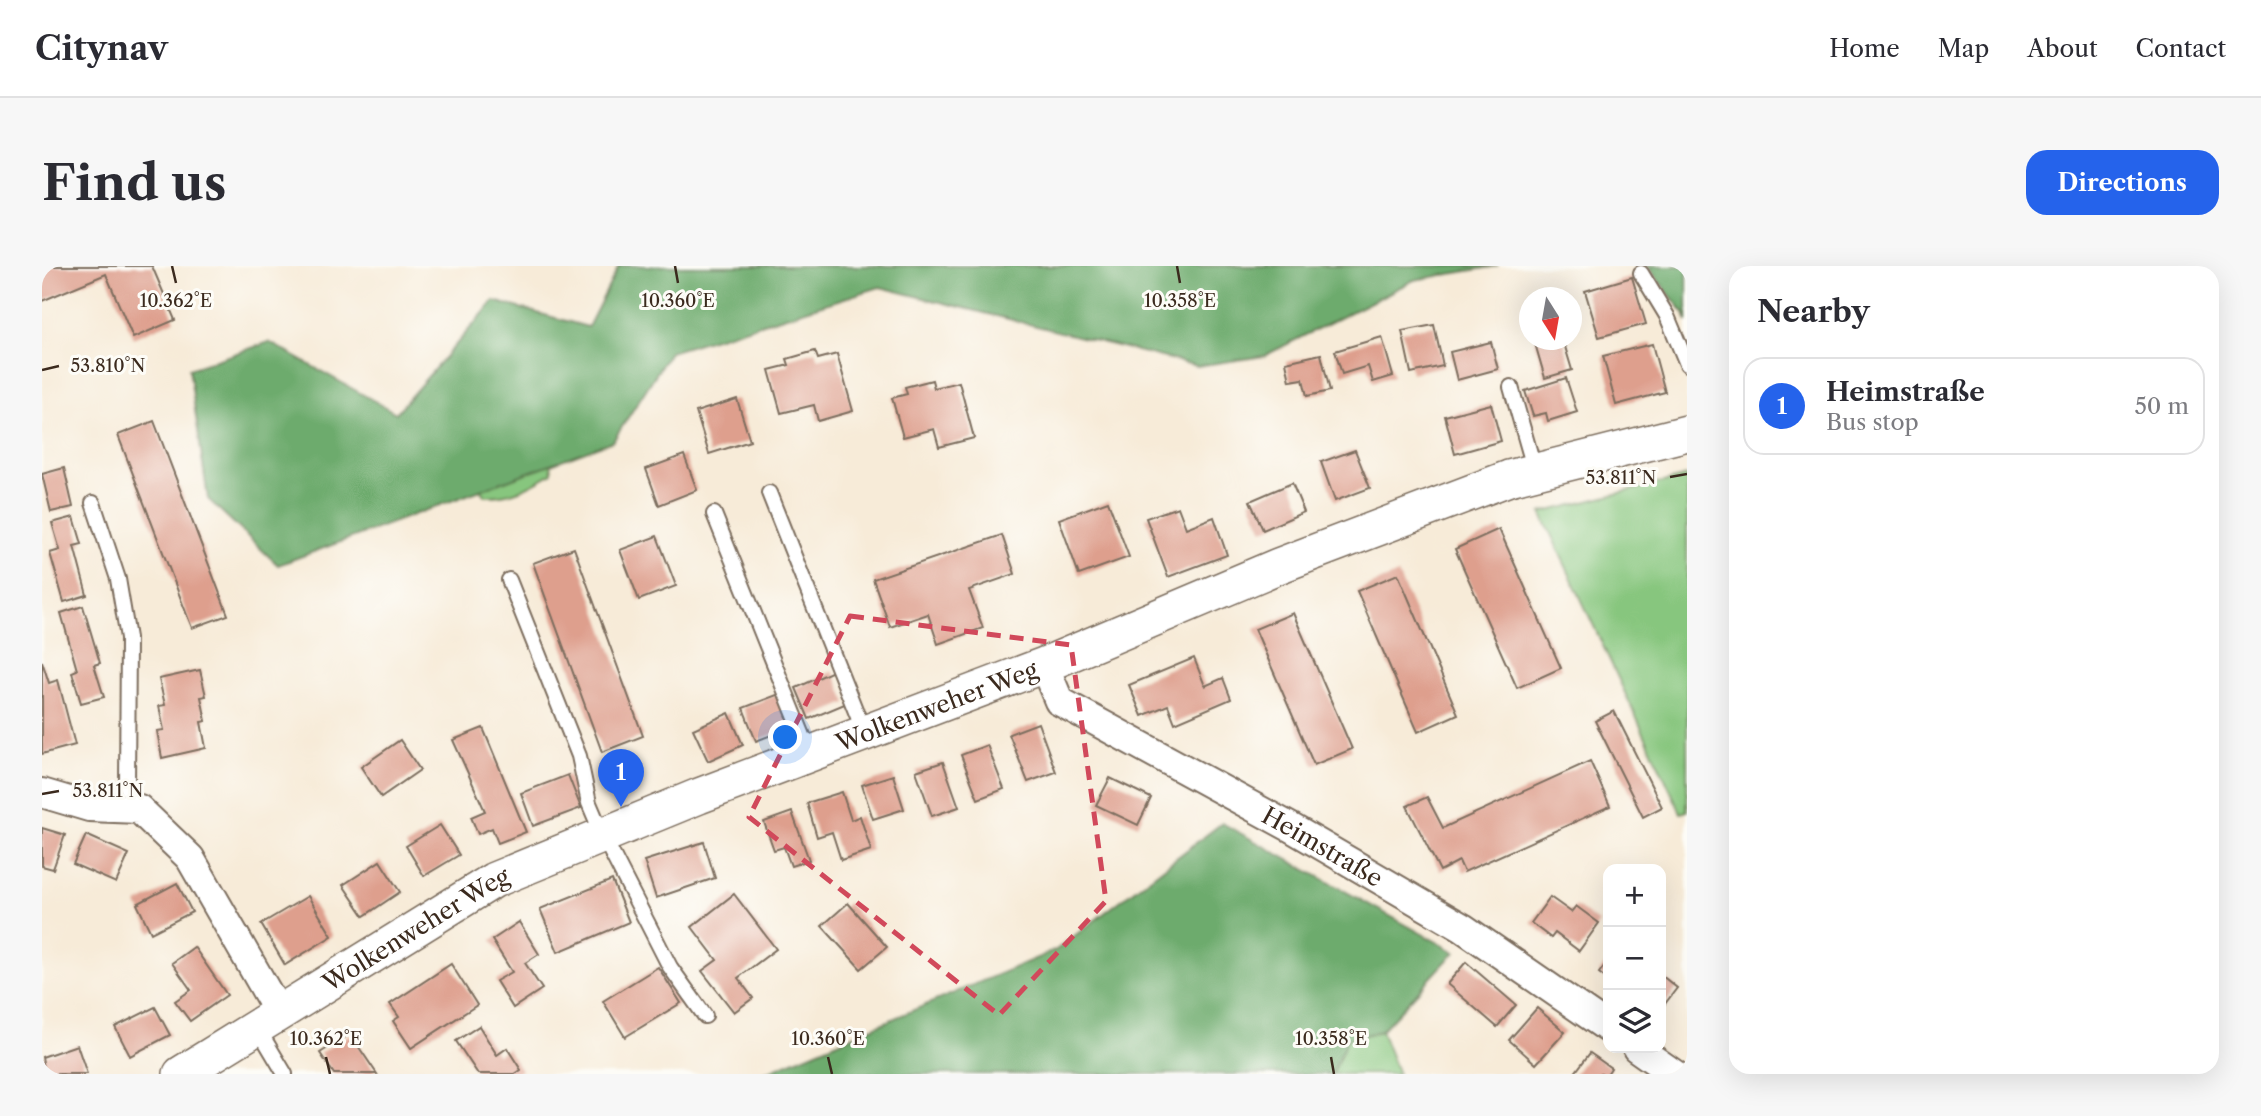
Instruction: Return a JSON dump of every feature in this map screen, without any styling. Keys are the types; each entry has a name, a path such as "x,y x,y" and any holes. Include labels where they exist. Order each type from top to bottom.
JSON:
{"street":[{"name":"Wolkenweher Weg","path":"181,1074 494,880 1044,665 1278,566 1509,478 1687,433"},
{"name":"Heimstraße","path":"1044,665 1059,701 1297,831 1463,928 1603,1025"},
{"path":"42,793 89,807 139,809 190,858 268,1020"},
{"path":"1644,1053 1674,1074"}],"lane":[{"path":"1641,273 1667,316 1687,364"},
{"path":"1511,387 1535,471"},
{"path":"769,492 865,734"},
{"path":"93,503 118,579 128,638 127,788 139,809"},
{"path":"714,514 811,754"},
{"path":"509,580 579,757 589,803 603,836 670,967 705,1016"},
{"path":"268,1020 285,1074"}],"highlighted area":[{"path":"850,616 1071,645 1106,901 999,1015 749,817"}],"green space":[{"path":"619,266 1498,266 1414,280 1264,356 1197,366 880,287 670,352 613,441 278,565 208,499 189,369 269,342 396,413 494,301 588,327"},
{"path":"1647,266 1687,266 1687,322 1684,313"},
{"path":"550,452 552,473 528,486 504,495 485,496 476,485"},
{"path":"1687,476 1687,811 1681,813 1541,513"},
{"path":"1222,823 1455,952 1381,1031 1347,1039 1332,1074 762,1074 1056,950"},
{"path":"1381,1031 1398,1074 1332,1074 1347,1039"}],"building":[{"path":"42,266 152,266 175,320 133,338 106,274 42,301"},
{"path":"1632,277 1646,324 1599,337 1585,291"},
{"path":"1434,325 1443,366 1411,373 1402,331"},
{"path":"1382,337 1393,376 1373,382 1368,366 1342,374 1335,351"},
{"path":"1491,342 1498,369 1457,380 1450,352"},
{"path":"1652,344 1665,392 1616,405 1603,356"},
{"path":"1537,350 1566,350 1572,370 1545,378"},
{"path":"815,351 818,359 837,354 853,411 818,421 814,405 781,413 769,370 789,365 787,359"},
{"path":"1321,354 1330,391 1307,396 1303,379 1290,381 1286,362"},
{"path":"1566,378 1577,412 1548,421 1546,413 1533,416 1525,391"},
{"path":"932,380 934,388 959,382 974,438 939,447 934,429 903,437 892,398 907,394 905,387"},
{"path":"737,399 750,441 709,454 696,412"},
{"path":"1491,404 1501,441 1455,454 1445,416"},
{"path":"154,421 228,615 192,628 118,435"},
{"path":"1355,450 1370,488 1335,501 1321,462"},
{"path":"684,455 697,490 659,505 646,469"},
{"path":"64,468 73,507 51,512 42,474"},
{"path":"1292,483 1304,512 1263,530 1250,501"},
{"path":"1108,501 1129,557 1079,575 1059,519"},
{"path":"1178,507 1186,528 1214,517 1227,555 1168,577 1146,518"},
{"path":"74,517 82,544 74,546 87,595 64,602 50,553 60,550 52,523"},
{"path":"1499,529 1561,668 1517,688 1455,549"},
{"path":"1002,535 1015,574 969,590 983,628 938,644 928,614 890,627 873,579"},
{"path":"657,536 676,586 639,600 620,550"},
{"path":"574,548 643,736 602,752 533,563"},
{"path":"1398,574 1458,714 1418,732 1357,591"},
{"path":"83,606 100,663 94,665 104,697 81,703 72,672 77,670 61,613"},
{"path":"1293,613 1352,749 1314,765 1255,629"},
{"path":"1194,658 1205,686 1223,678 1231,699 1175,723 1168,705 1142,716 1129,685"},
{"path":"42,661 49,683 58,680 75,745 42,754"},
{"path":"200,670 206,696 201,697 206,721 201,722 206,748 162,758 157,731 164,730 159,706 165,705 159,679"},
{"path":"833,671 847,703 809,719 796,688"},
{"path":"782,693 795,726 756,741 743,708"},
{"path":"1614,711 1662,807 1643,817 1595,721"},
{"path":"729,713 743,745 708,761 693,729"},
{"path":"1038,723 1056,772 1028,782 1009,734"},
{"path":"483,728 526,832 498,843 492,828 478,834 471,817 485,811 453,740"},
{"path":"400,740 420,770 381,797 361,767"},
{"path":"987,745 1004,789 978,799 961,755"},
{"path":"1590,761 1610,806 1464,872 1459,861 1440,871 1407,806 1427,797 1443,828"},
{"path":"943,762 959,807 932,816 916,771"},
{"path":"568,775 581,808 533,826 521,793"},
{"path":"893,775 904,809 873,819 862,785"},
{"path":"1110,778 1151,798 1138,825 1096,805"},
{"path":"842,792 851,820 860,816 871,850 841,860 832,832 817,837 807,803"},
{"path":"792,812 809,860 791,866 784,847 774,850 764,822"},
{"path":"440,825 459,855 424,876 406,846"},
{"path":"42,828 65,835 53,869 42,866"},
{"path":"86,835 129,854 116,883 73,864"},
{"path":"704,842 715,878 656,898 644,861"},
{"path":"380,861 400,892 364,916 343,885"},
{"path":"612,880 629,922 558,952 540,909"},
{"path":"177,883 192,912 151,933 137,904"},
{"path":"734,894 776,949 738,978 753,998 734,1012 702,971 717,960 692,927"},
{"path":"308,896 332,936 285,965 261,924"},
{"path":"1550,897 1571,912 1576,906 1599,923 1579,951 1555,933 1551,938 1531,923"},
{"path":"848,903 887,947 861,969 822,926"},
{"path":"519,922 539,954 525,963 542,989 513,1008 496,981 512,972 492,940"},
{"path":"194,947 227,995 190,1021 175,1001 191,990 172,963"},
{"path":"1466,962 1516,1005 1497,1027 1447,984"},
{"path":"451,964 477,1005 411,1048 393,1021 399,1017 390,1004"},
{"path":"658,967 681,1003 625,1037 603,1001"},
{"path":"1666,979 1677,988 1666,1002"},
{"path":"155,1007 170,1035 130,1056 115,1027"},
{"path":"1537,1008 1565,1032 1536,1064 1509,1040"},
{"path":"479,1026 497,1055 507,1048 521,1070 515,1074 478,1074 456,1041"},
{"path":"350,1034 377,1074 334,1074 320,1053"},
{"path":"77,1045 87,1074 45,1074 42,1057"},
{"path":"1590,1053 1611,1068 1607,1074 1574,1074"}],"place":[{"name":"Heimstraße","path":"621,807"}]}
